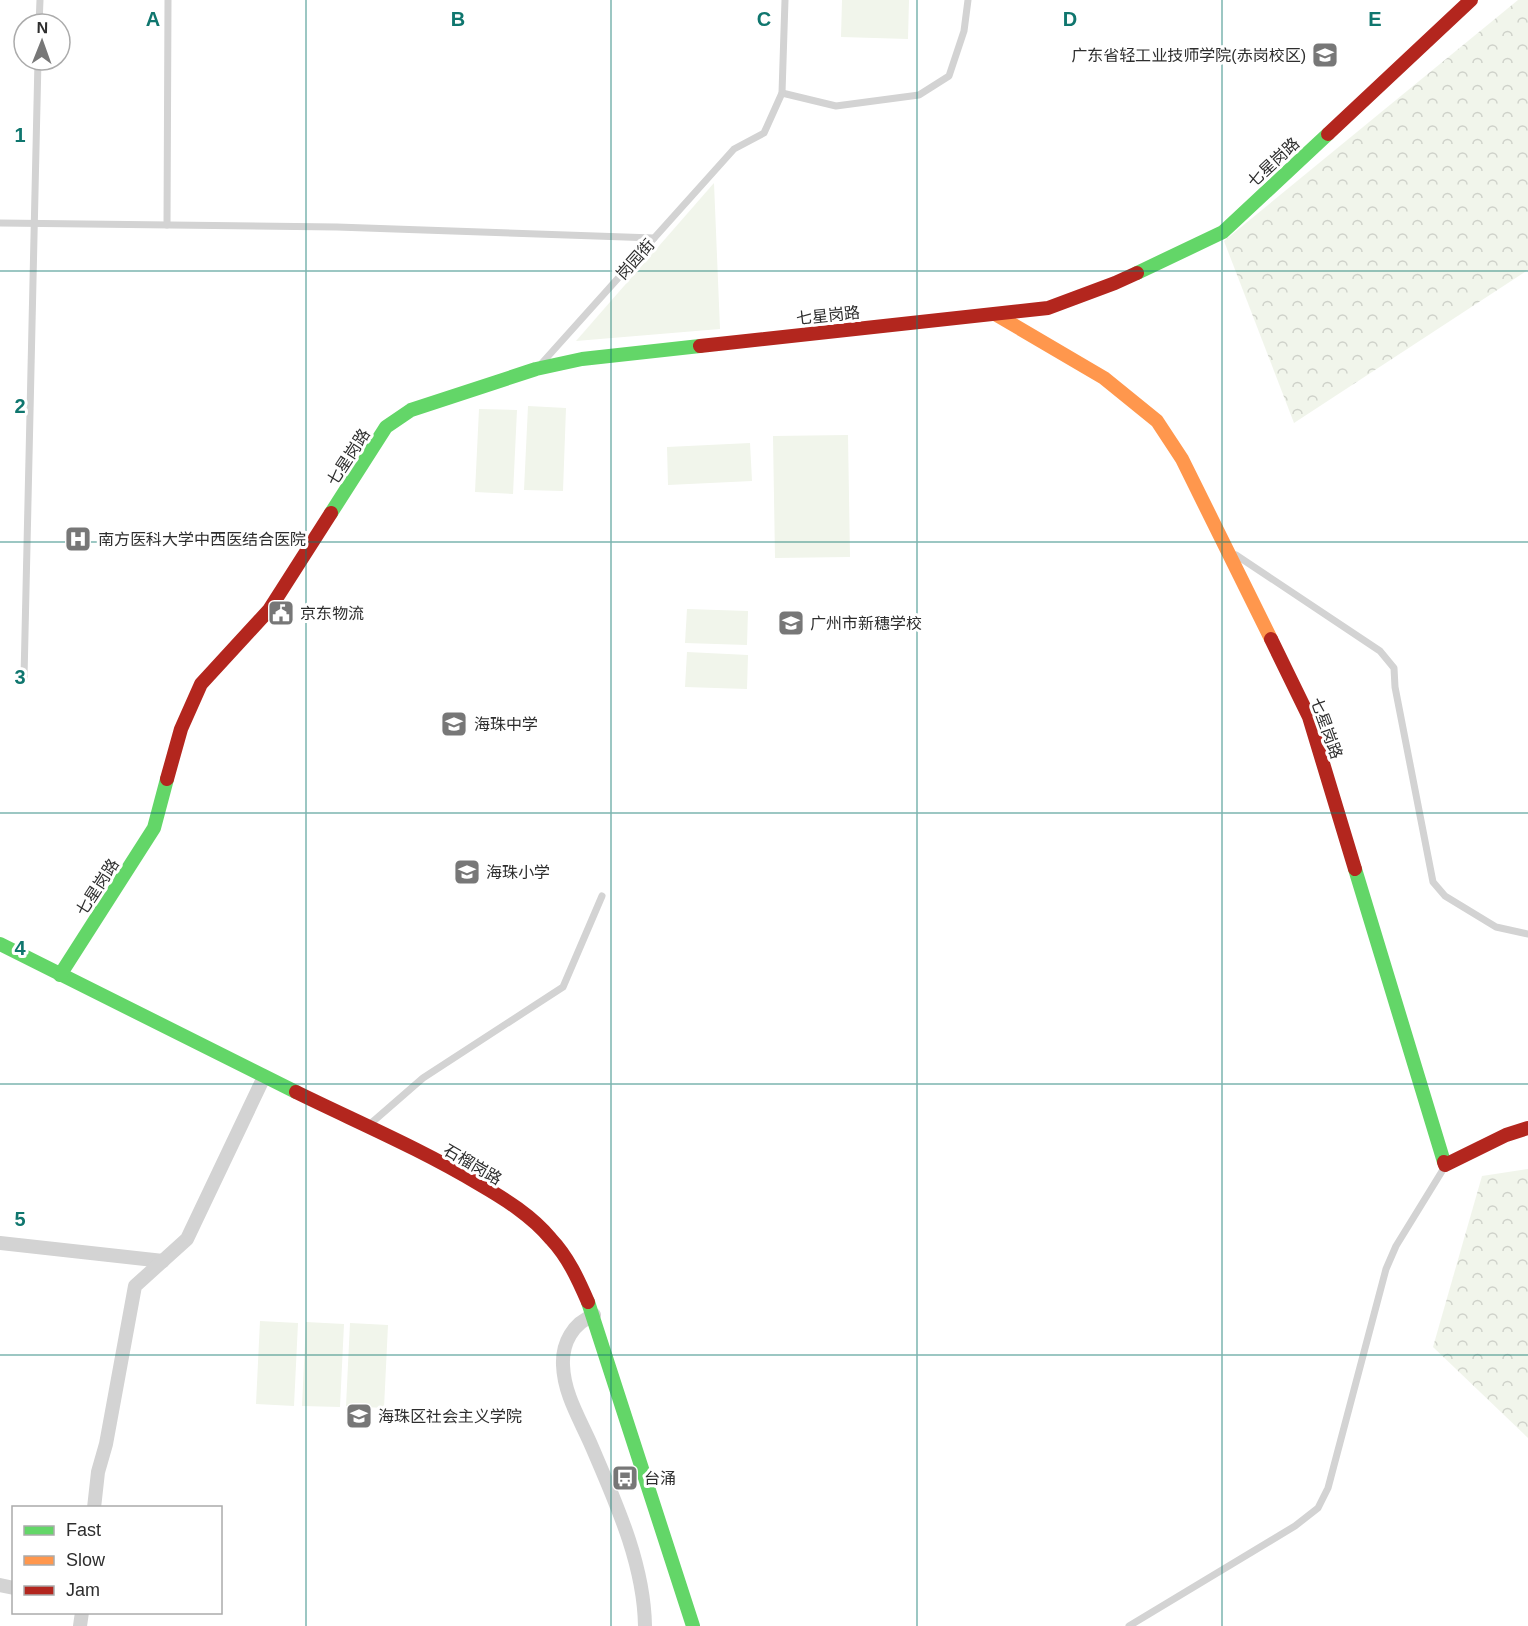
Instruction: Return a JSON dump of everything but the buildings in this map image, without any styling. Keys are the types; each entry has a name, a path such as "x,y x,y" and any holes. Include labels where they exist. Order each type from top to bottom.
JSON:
{"street":[{"name":"七星岗路","path":"60,975 154,828 181,729 201,684 269,610 386,427 411,410 536,369 582,359 1048,308 1115,283 1223,232 1471,0"},
{"name":"七星岗路","path":"995,314 1104,378 1157,421 1182,459 1309,717 1446,1166"},
{"name":"石榴岗路","path":"0,944 422,1154 491,1192 543,1230 564,1255 578,1277 594,1315 693,1626"},
{"path":"94,1506 98,1472 106,1444 135,1286 187,1239 264,1077"},
{"path":"1446,1166 1506,1135 1528,1128"},
{"path":"0,1242 163,1261"},
{"path":"594,1315 585,1318 572,1330 563,1363 564,1377 638,1571 645,1610 645,1626"}],"lane":[{"path":"167,225 168,0"},
{"path":"785,0 782,93 836,106 919,95 949,76 964,31 968,0"},
{"path":"24,678 38,72"},
{"name":"岗园街","path":"536,369 734,149 764,133 782,93"},
{"path":"0,223 337,227 654,238"},
{"path":"1226,549 1380,651 1394,668 1395,687 1433,882 1445,896 1496,927 1528,934"},
{"path":"367,1127 423,1078 563,987 602,896"},
{"path":"1129,1626 1295,1526 1318,1508 1328,1488 1386,1269 1396,1246 1446,1166"}],"green space":[{"path":"842,0 909,0 908,39 841,37"},
{"path":"1518,0 1528,0 1528,270 1294,423 1224,241"},
{"path":"714,183 720,329 576,341"},
{"path":"528,406 566,408 563,491 524,490"},
{"path":"479,409 517,410 513,494 475,492"},
{"path":"848,435 850,557 775,558 773,436"},
{"path":"750,443 752,481 668,485 667,447"},
{"path":"687,609 748,611 747,645 685,643"},
{"path":"687,652 748,655 747,689 685,687"},
{"path":"1528,1169 1528,1438 1433,1347 1482,1176"},
{"path":"260,1321 298,1323 294,1406 256,1404"},
{"path":"306,1322 344,1324 340,1407 302,1406"},
{"path":"350,1323 388,1325 384,1408 346,1406"}],"traffic: fast":[{"path":"1137,273 1223,232 1328,134"},
{"path":"331,513 386,427 411,410 536,369 582,359 700,346"},
{"path":"60,975 154,828 167,779"},
{"path":"1355,869 1444,1162"},
{"path":"0,944 296,1092"},
{"path":"588,1302 693,1626"}],"traffic: slow":[{"path":"995,314 1104,378 1157,421 1182,459 1271,639"}],"traffic: jam":[{"path":"1328,134 1471,0"},
{"path":"700,346 1048,308 1137,273"},
{"path":"167,779 181,729 201,684 269,610 331,513"},
{"path":"1271,639 1309,717 1355,869"},
{"path":"296,1092 435,1159 518,1208 544,1231 563,1253 588,1302"},
{"path":"1444,1162 1445,1165 1506,1135 1528,1128"}],"place":[{"name":"广东省轻工业技师学院(赤岗校区)","path":"1325,55"},
{"name":"南方医科大学中西医结合医院","path":"78,539"},
{"name":"京东物流","path":"281,613"},
{"name":"广州市新穗学校","path":"791,623"},
{"name":"海珠中学","path":"454,724"},
{"name":"海珠小学","path":"467,872"},
{"name":"海珠区社会主义学院","path":"359,1416"},
{"name":"台涌","path":"625,1478"}]}
